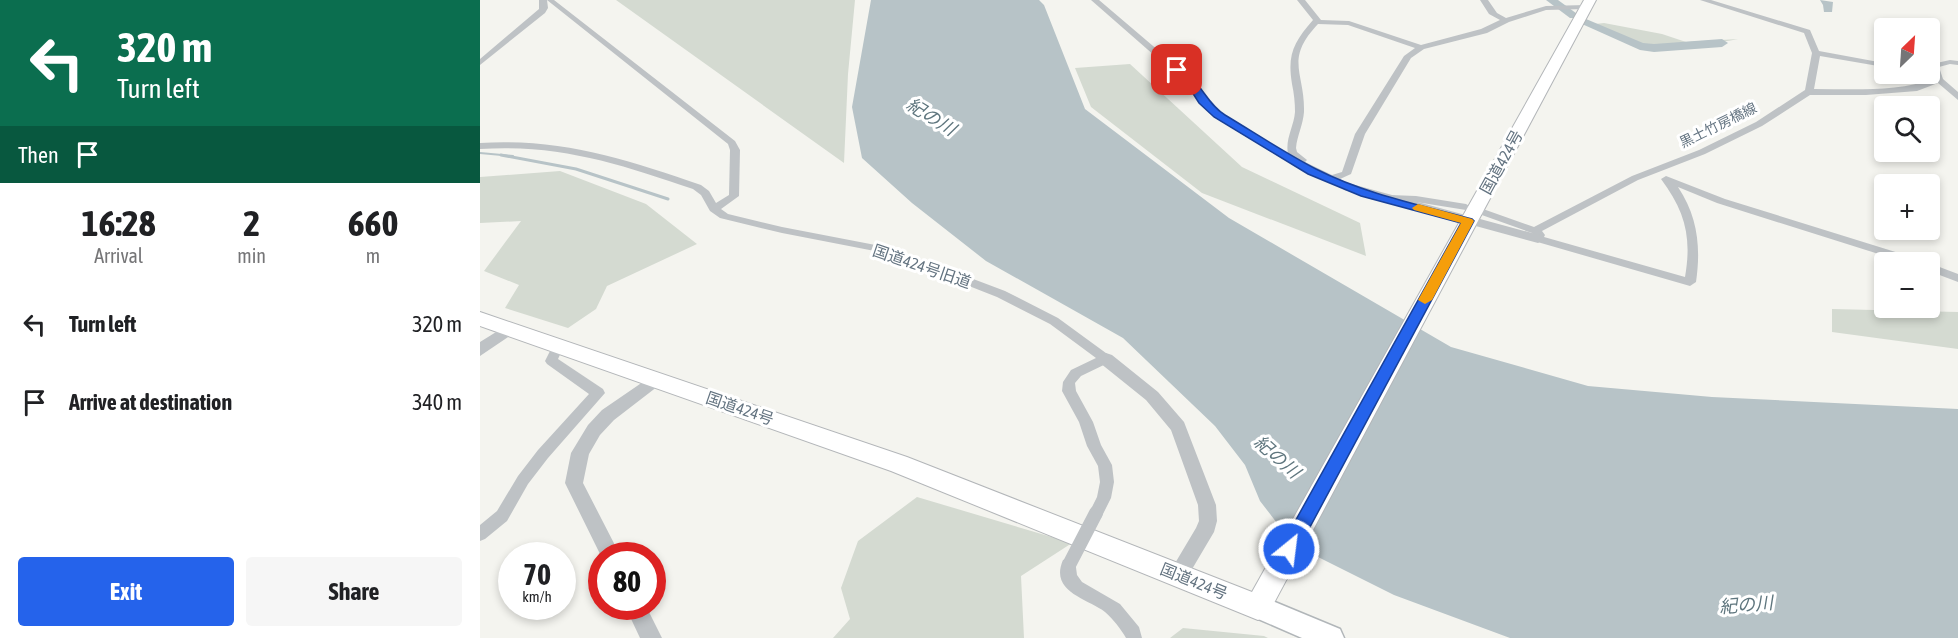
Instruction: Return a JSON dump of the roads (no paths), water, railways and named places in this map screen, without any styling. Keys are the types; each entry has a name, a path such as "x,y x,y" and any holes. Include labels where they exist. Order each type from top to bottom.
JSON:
{"highway":[{"name":"国道424号","path":"480,319 899,464 1258,607 1466,220 1588,4"}],"main road":[{"path":"1258,607 1331,638"}],"street":[{"path":"480,63 542,11 543,0"},
{"path":"550,0 732,143 735,150 734,195 714,209"},
{"path":"1090,0 1217,115 1283,155 1348,187 1384,199 1466,220 1536,235 1690,282 1695,254 1690,219 1674,187 1656,170"},
{"path":"1095,0 1190,82 1203,101"},
{"path":"1301,0 1317,20 1316,22"},
{"path":"1484,0 1493,15 1506,20"},
{"path":"1704,0 1803,29 1811,36 1816,53 1813,77 1808,92 1917,88 1927,84"},
{"path":"1334,178 1346,174 1360,134 1408,56 1421,47 1484,31 1506,20 1559,7 1588,4"},
{"path":"1348,187 1292,153 1290,146 1299,116 1300,101 1294,58 1305,34 1316,22 1348,23 1421,47"},
{"path":"1816,53 1874,62"},
{"path":"1940,63 1958,63"},
{"path":"1940,80 1958,97"},
{"name":"黒土竹房橋線","path":"1536,235 1635,178 1702,153 1760,124 1808,92"},
{"name":"国道424号旧道","path":"480,146 542,144 581,150 697,187 705,193 714,209 724,216 887,250 1029,306 1054,321 1152,396 1178,426 1207,505 1208,521 1204,532 1178,575"},
{"path":"1666,179 1721,201 1882,252"},
{"path":"1483,212 1536,235"},
{"path":"1940,271 1958,278"},
{"path":"480,350 509,329"},
{"path":"480,534 502,516 523,480 543,454 598,393 551,361 558,346"},
{"path":"1106,359 1076,373 1069,382 1069,391 1105,465 1107,482 1104,498 1069,565 1068,576 1073,586 1111,607 1133,633 1134,638"},
{"path":"604,542 574,483 580,453 594,430 608,415 656,379"},
{"path":"642,620 651,638"}],"water":[{"name":"紀の川","path":"871,0 1039,0 1044,5 1085,109 1229,218 1451,347 1588,386 1712,397 1958,409 1958,638 1510,638 1394,595 1294,545 1260,501 1245,465 1215,426 1123,338 986,261 912,203 862,158 852,107"}],"waterway":[{"path":"1551,0 1574,16"},
{"path":"1825,0 1829,4 1828,10"},
{"path":"1586,22 1640,46 1654,48 1722,43"},
{"path":"480,153 513,156"},
{"path":"501,155 576,169 668,199"}]}
